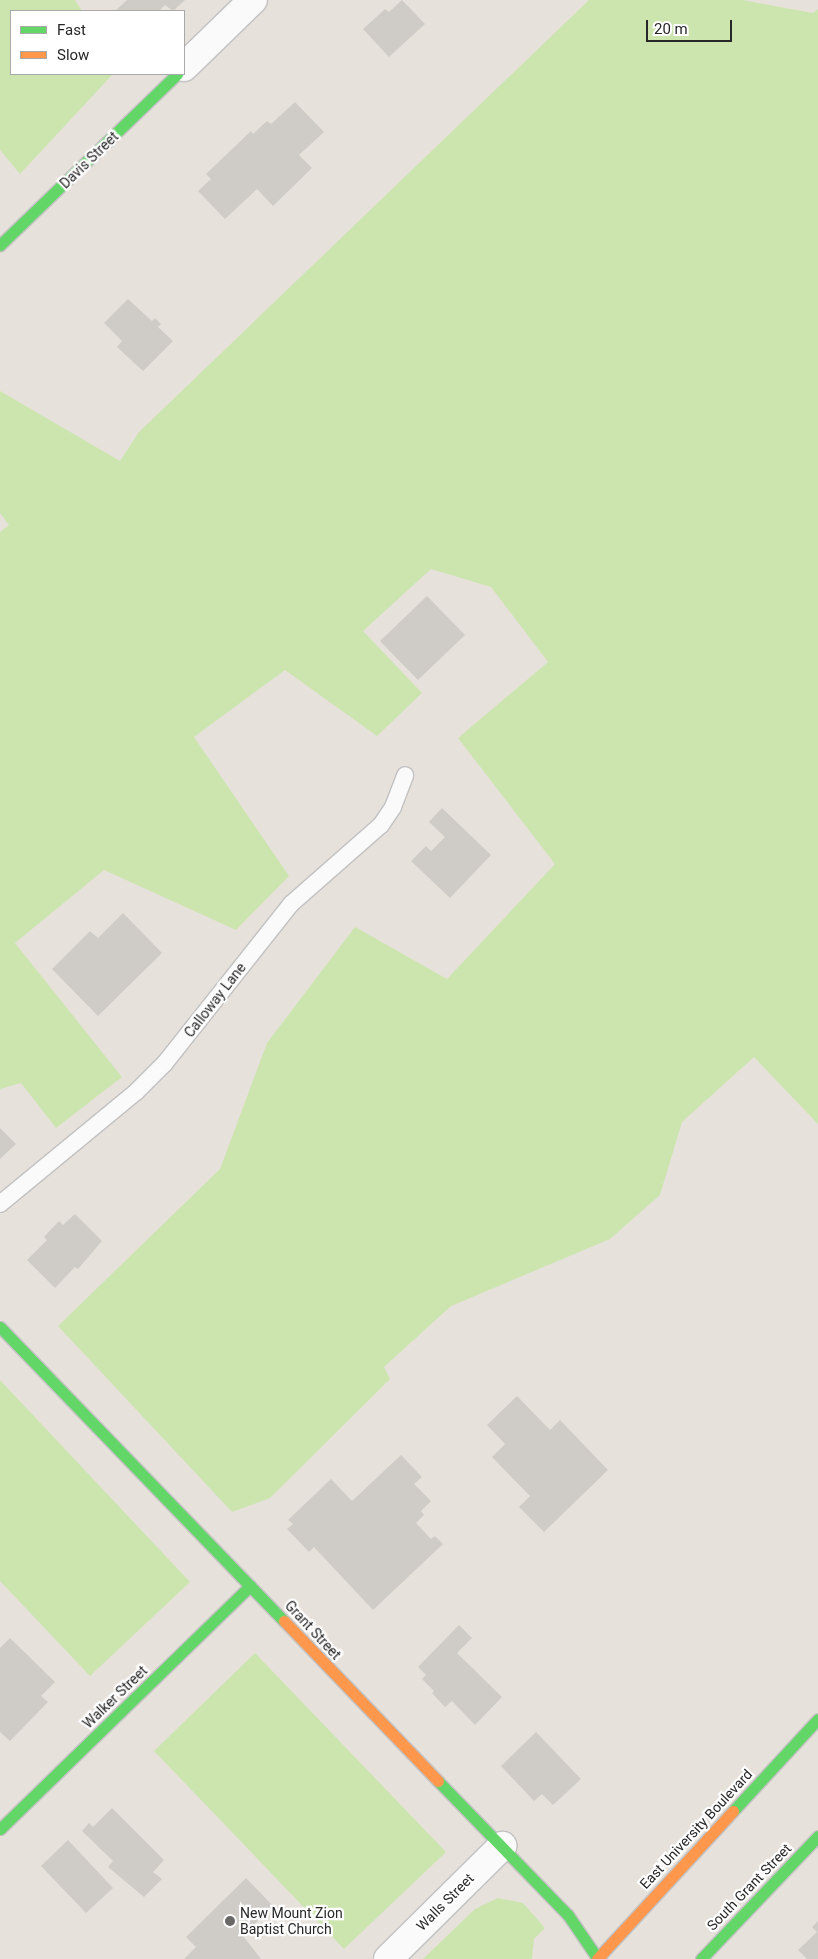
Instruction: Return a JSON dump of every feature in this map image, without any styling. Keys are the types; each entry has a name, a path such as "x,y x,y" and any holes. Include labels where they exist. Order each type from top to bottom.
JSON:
{"street":[{"path":"185,66 253,0"},
{"name":"Davis Street","path":"0,245 176,75"},
{"name":"Grant Street","path":"0,1327 568,1915 597,1959"},
{"name":"Walker Street","path":"0,1829 250,1586"},
{"name":"East University Boulevard","path":"597,1959 818,1719"},
{"name":"South Grant Street","path":"701,1959 818,1836"},
{"name":"Walls Street","path":"388,1959 502,1846"}],"lane":[{"name":"Calloway Lane","path":"0,1204 136,1092 165,1064 291,904 381,825 393,807 405,774"}],"green space":[{"path":"0,0 75,0 81,10 10,10 10,75 112,75 20,174 0,150"},
{"path":"589,0 742,0 813,13 818,9 818,1124 754,1057 682,1122 660,1195 610,1239 451,1306 384,1367 390,1379 270,1498 232,1512 58,1326 220,1169 267,1043 355,927 447,979 555,864 458,738 548,662 491,587 431,569 363,631 422,693 377,736 285,670 194,737 289,876 236,930 104,870 15,943 122,1077 56,1128 21,1083 0,1089 0,532 9,525 0,513 0,391 120,461 139,432"},
{"path":"0,1380 190,1582 90,1676 0,1581"},
{"path":"255,1653 446,1852 344,1949 154,1751"},
{"path":"498,1898 523,1903 545,1928 534,1939 532,1959 423,1959 475,1909"}],"building":[{"path":"127,0 185,0 174,10 165,5 160,10 116,10"},
{"path":"402,0 425,24 389,57 363,29 385,9 389,12"},
{"path":"295,102 324,132 299,155 312,168 273,206 257,189 225,219 198,191 211,179 206,174 251,131 253,134 267,121 271,124"},
{"path":"128,299 152,321 155,318 161,324 158,327 173,341 143,371 117,347 122,341 104,323"},
{"path":"427,596 465,635 418,680 380,641"},
{"path":"442,808 491,855 450,898 411,861 426,846 431,851 445,837 429,822"},
{"path":"123,913 162,953 98,1016 52,969 90,931 98,938"},
{"path":"0,1128 16,1144 0,1159"},
{"path":"75,1214 102,1241 78,1269 75,1267 55,1288 27,1260 47,1240 44,1237 59,1221 63,1225"},
{"path":"517,1396 550,1430 560,1420 608,1470 544,1532 519,1507 530,1496 492,1457 505,1444 487,1425"},
{"path":"401,1455 422,1477 414,1484 431,1501 421,1511 424,1515 416,1523 431,1539 435,1536 443,1544 373,1610 314,1547 309,1552 287,1529 293,1524 288,1520 331,1479 352,1501"},
{"path":"459,1625 472,1638 457,1653 502,1697 475,1725 452,1701 445,1707 432,1693 434,1691 422,1679 426,1675 418,1667"},
{"path":"10,1638 55,1682 41,1696 48,1702 10,1741 0,1732 0,1648"},
{"path":"536,1732 581,1779 553,1805 542,1794 534,1801 501,1766"},
{"path":"112,1808 164,1860 153,1872 162,1879 144,1897 108,1867 113,1861 82,1831 89,1823 93,1827"},
{"path":"68,1840 113,1888 86,1913 41,1866"},
{"name":"New Mount Zion Baptist Church","path":"246,1878 273,1906 243,1936 261,1959 184,1959 196,1947 186,1937"},
{"path":"818,1921 818,1959 807,1959 798,1950 817,1932 812,1927"}],"traffic: fast":[{"path":"0,245 176,75"},
{"path":"0,1327 284,1621"},
{"path":"0,1829 250,1586"},
{"path":"733,1811 818,1719"},
{"path":"438,1781 568,1915 598,1959"},
{"path":"701,1959 818,1836"}],"traffic: slow":[{"path":"284,1621 438,1781"},
{"path":"597,1959 733,1811"}],"place":[{"name":"New Mount Zion Baptist Church","path":"230,1921"}]}
